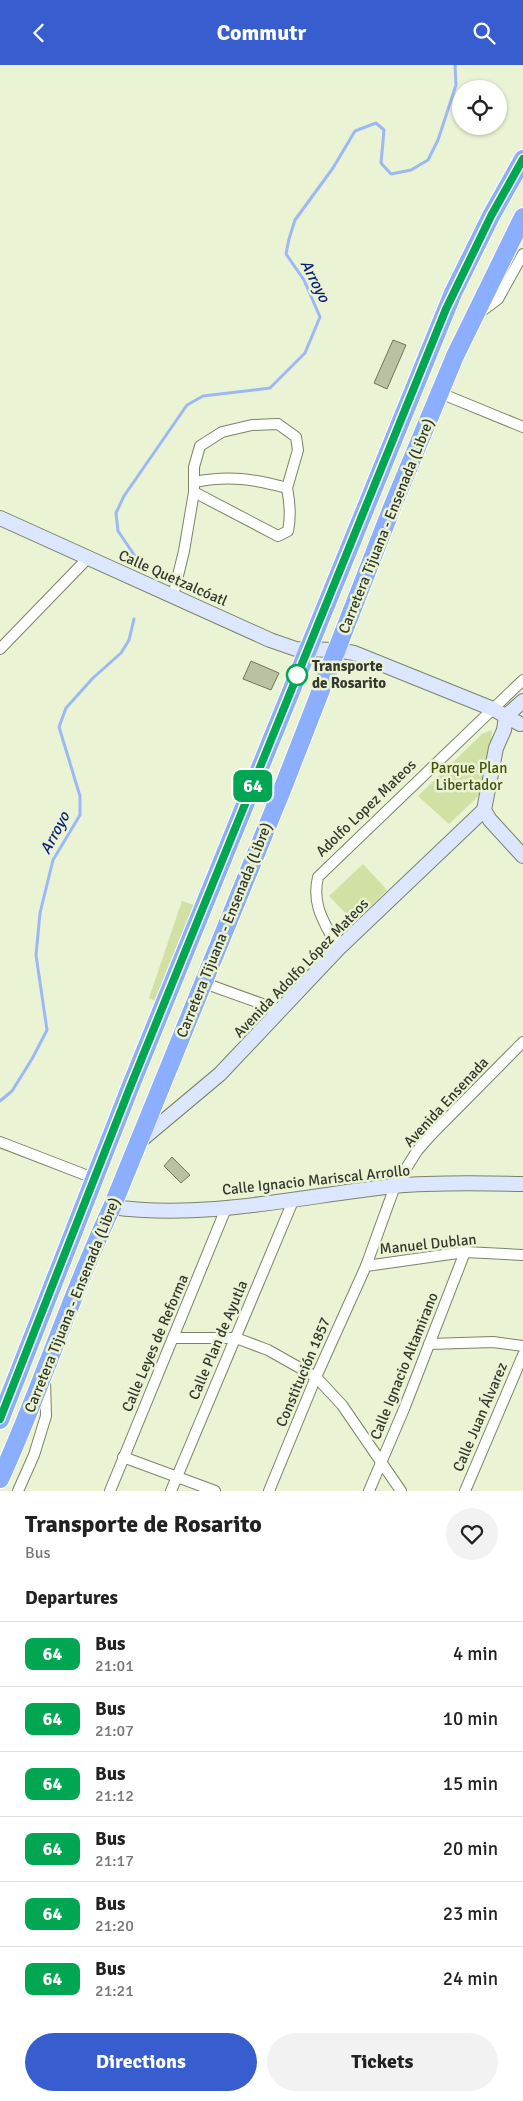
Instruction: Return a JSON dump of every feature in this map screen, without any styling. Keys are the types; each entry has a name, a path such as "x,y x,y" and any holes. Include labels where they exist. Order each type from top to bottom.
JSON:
{"highway":[{"name":"Carretera Tijuana - Ensenada (Libre)","path":"0,1419 63,1257 96,1179 131,1085 453,293 491,216 523,159"},
{"name":"Carretera Tijuana - Ensenada (Libre)","path":"0,1479 45,1372 90,1253 112,1207 204,983 393,505 473,317 523,217"},
{"path":"63,1257 90,1253"}],"street":[{"path":"473,317 489,308 498,299 523,254"},
{"path":"440,393 523,427"},
{"path":"173,596 184,551 194,487 194,467 200,446 222,432 252,425 278,424 296,437 298,450 287,488 290,506 288,531 278,536 194,487"},
{"path":"194,487 217,477 256,480 287,488"},
{"name":"Calle Quetzalcóatl","path":"0,518 278,643 307,650 336,650"},
{"path":"0,649 88,558"},
{"path":"336,650 354,653 493,709 506,723 522,723"},
{"name":"Adolfo Lopez Mateos","path":"338,949 316,904 315,888 318,877 523,680"},
{"path":"523,701 506,723 496,748 484,810 490,820 523,856"},
{"name":"Avenida Adolfo López Mateos","path":"137,1143 220,1074 338,949 484,810"},
{"path":"204,983 280,1010"},
{"name":"Avenida Ensenada","path":"366,1266 395,1186 417,1151 523,1042"},
{"path":"0,1142 96,1179"},
{"name":"Calle Ignacio Mariscal Arrollo","path":"112,1207 164,1212 292,1201 395,1186 523,1184"},
{"name":"Calle Plan de Ayutla","path":"171,1491 292,1201"},
{"name":"Calle Leyes de Reforma","path":"110,1491 227,1206"},
{"name":"Manuel Dublan","path":"366,1266 465,1252 523,1255"},
{"name":"Calle Ignacio Altamirano","path":"369,1491 430,1344 465,1252"},
{"name":"Constitución 1857","path":"269,1491 316,1377 366,1266"},
{"path":"174,1338 236,1338 268,1350 316,1377 342,1405 400,1491"},
{"path":"430,1344 494,1342 523,1347"},
{"name":"Calle Juan Álvarez","path":"465,1491 523,1355"},
{"path":"18,1491 34,1455 46,1416 45,1372"},
{"path":"123,1457 215,1491"}],"green space":[{"name":"Parque Plan Libertador","path":"492,730 489,786 449,824 418,796 482,734"},
{"path":"363,864 387,890 354,922 329,896"},
{"path":"182,901 194,905 157,1002 149,998"}],"building":[{"path":"393,340 406,345 387,389 374,383"},
{"path":"251,661 279,673 271,690 243,679"},
{"path":"172,1157 190,1175 181,1183 164,1166"}],"waterway":[{"name":"Arroyo","path":"143,568 118,531 116,513 124,496 187,405 203,396 270,388 305,353 320,317 304,280 286,254 295,220 333,168 355,131 376,123 384,130 381,163 391,174 411,170 428,160 438,140 456,85 455,65"},
{"name":"Arroyo","path":"0,1101 12,1091 47,1030 36,955 40,913 53,860 80,815 80,796 59,727 66,708 93,678 121,653 129,640 134,619"}],"bus line":[{"name":"64","path":"0,1419 63,1257 96,1179 131,1085 446,309 491,216 523,159"}],"place":[{"name":"Transporte de Rosarito","path":"297,675"}]}
